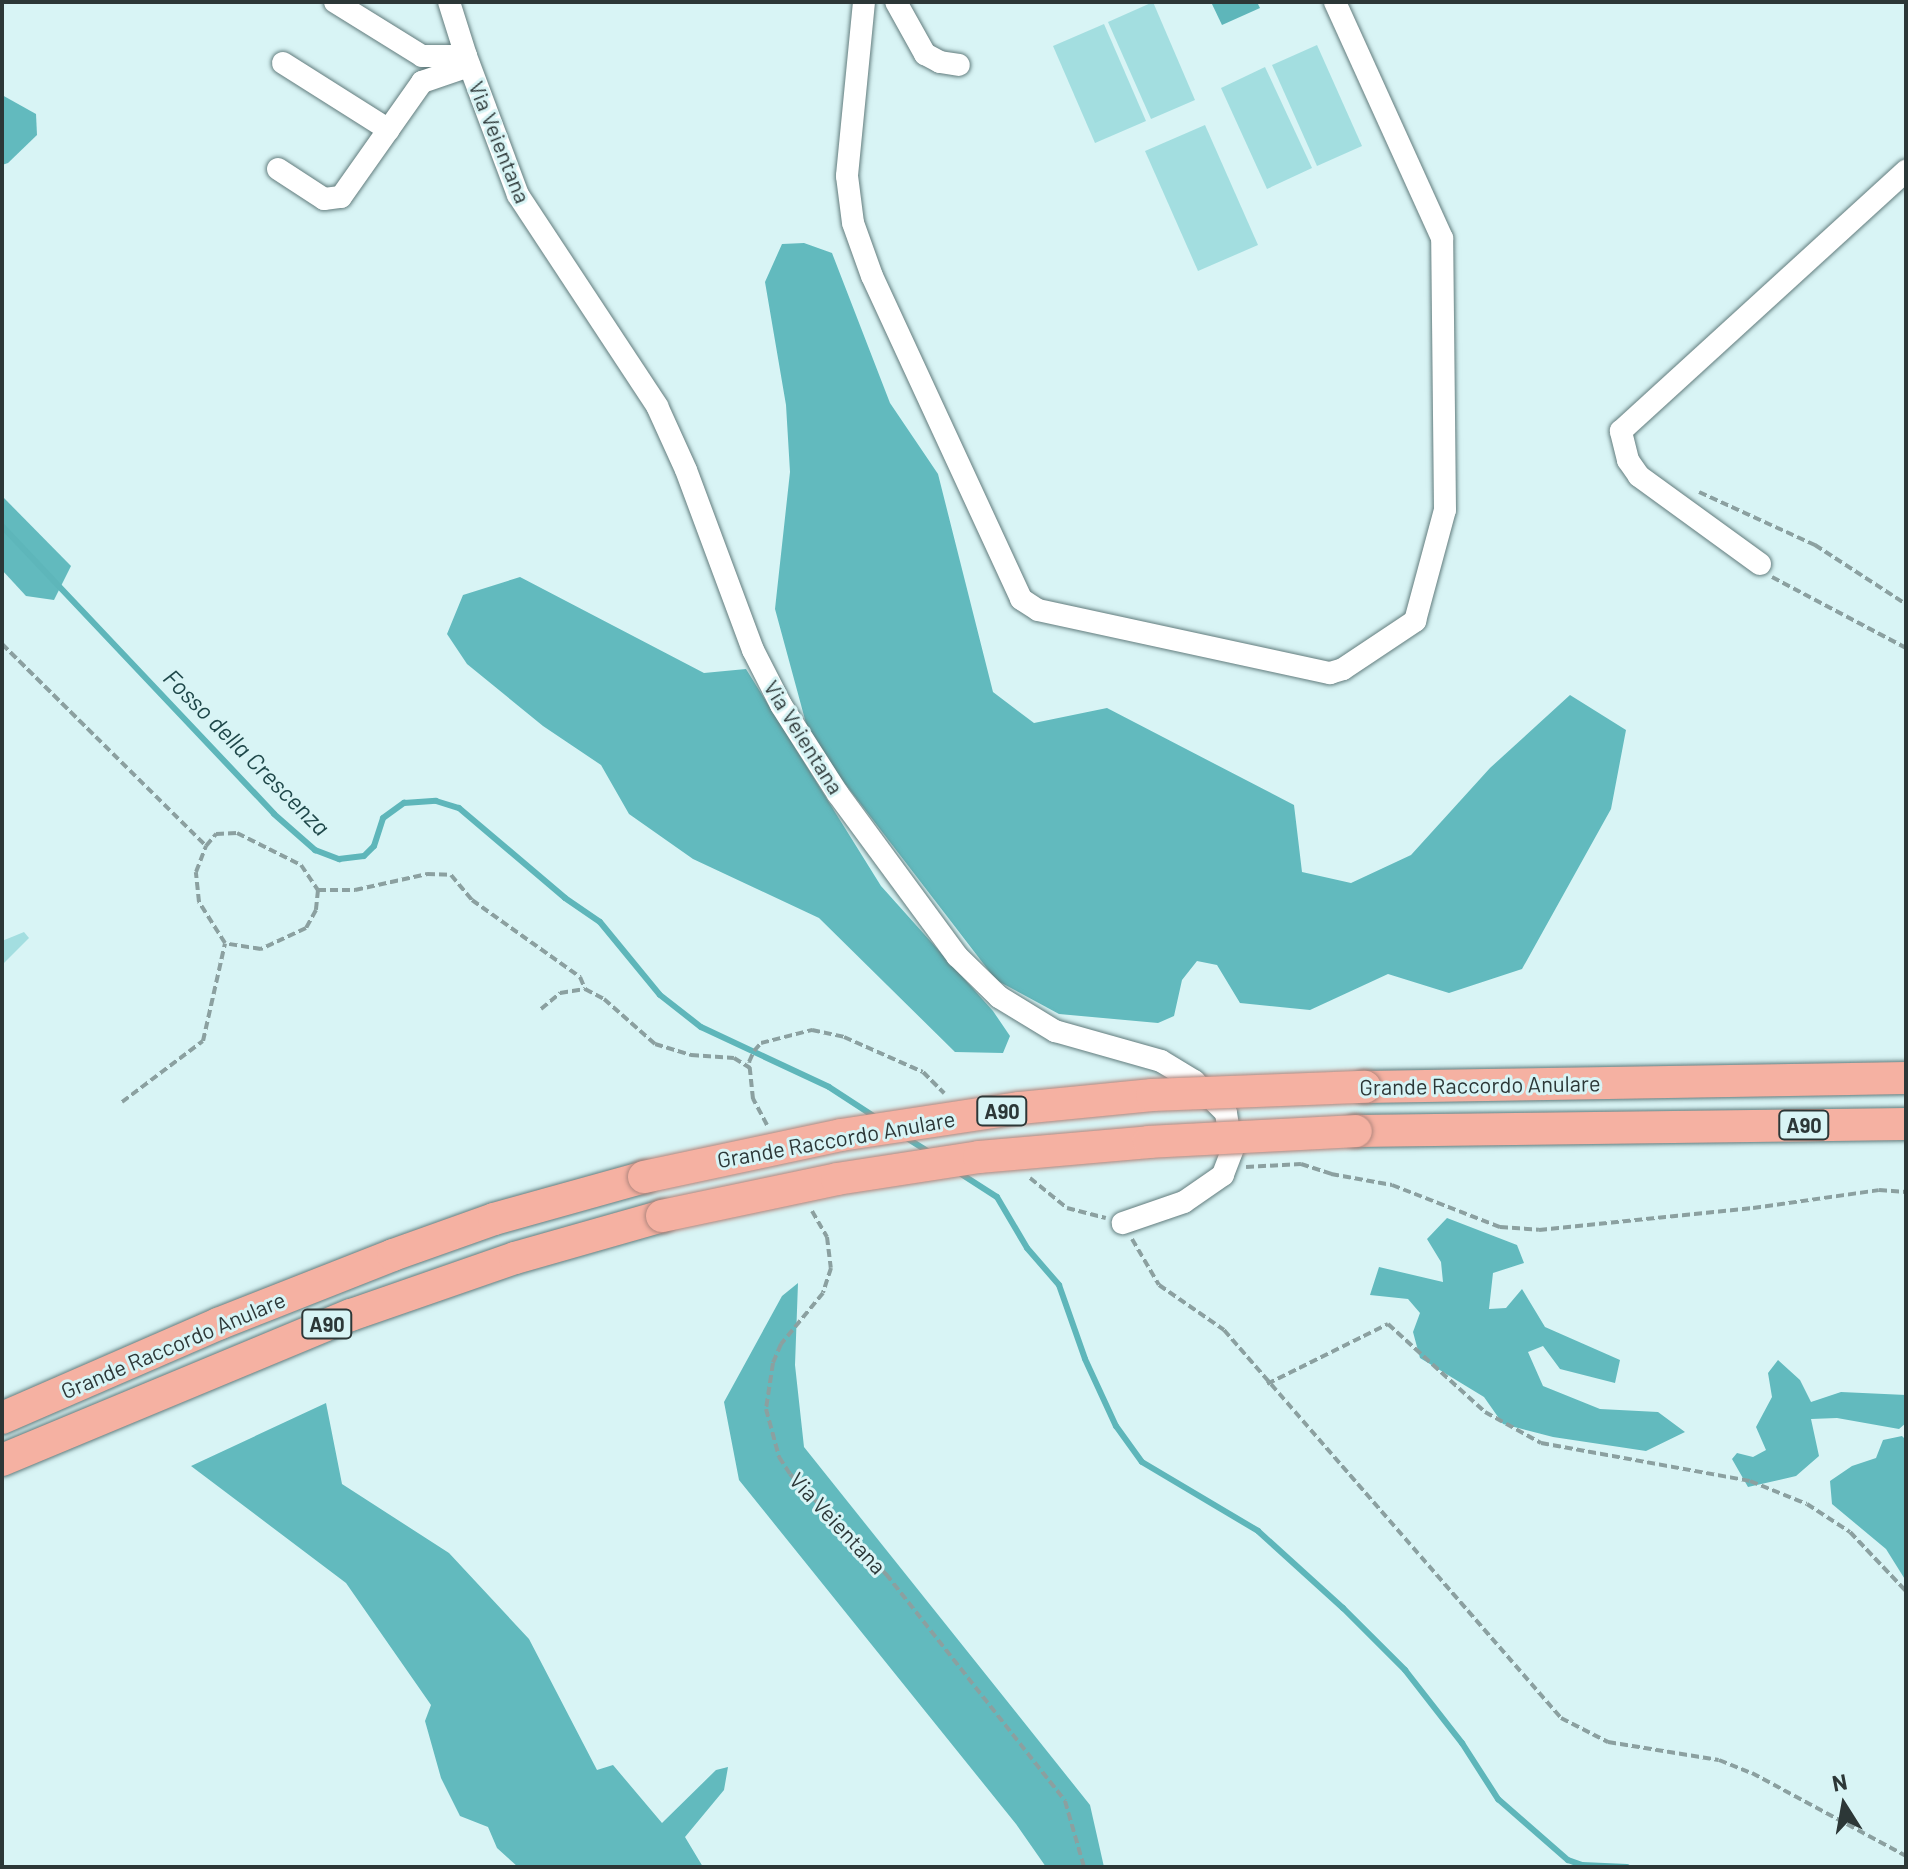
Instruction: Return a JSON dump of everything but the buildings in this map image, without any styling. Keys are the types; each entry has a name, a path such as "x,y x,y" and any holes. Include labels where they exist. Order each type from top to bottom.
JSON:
{"highway":[{"name":"Grande Raccordo Anulare","path":"2,1418 218,1324 494,1219 644,1177 841,1135 1020,1108 1152,1095 1365,1087 1906,1078"},
{"name":"Grande Raccordo Anulare","path":"2,1460 162,1390 351,1315 515,1258 662,1216 823,1182 979,1157 1175,1140 1356,1131 1906,1124"}],"street":[{"path":"335,2 422,56 467,61"},
{"name":"Via Veientana","path":"449,2 467,61 518,195 657,406 686,470 753,650 786,713 838,794 948,944 999,997 1055,1031 1161,1061 1212,1097 1230,1124 1232,1151 1228,1168"},
{"name":"Via Veientana","path":"463,2 467,61"},
{"path":"864,2 847,176 853,223 872,276 1021,599 1038,610 1330,673 1343,669 1415,621 1445,510 1442,238 1335,2"},
{"path":"896,2 925,54 940,62 959,65"},
{"path":"278,169 324,199 341,197 422,82 467,61"},
{"path":"283,63 389,130"},
{"path":"1760,564 1639,476 1628,460 1621,431 1906,171"},
{"path":"1123,1223 1198,1195 1228,1168"}],"path":[{"path":"1691,487 1815,545 1906,604"},
{"path":"1760,564 1769,575 1906,648"},
{"path":"2,644 206,846"},
{"path":"122,1102 203,1041 225,943 199,902 196,872 206,846 216,834 237,833 301,865 318,890 316,910 306,928 261,949 225,943"},
{"path":"318,890 355,890 427,874 451,875 472,900 580,977 585,989"},
{"path":"541,1009 560,993 585,989 604,999 655,1044 691,1055 734,1058 750,1068"},
{"path":"761,1043 749,1062 753,1099 767,1126"},
{"path":"1228,1168 1301,1164 1331,1174 1392,1185 1500,1227 1539,1230 1753,1208 1879,1190 1906,1192"},
{"name":"Via Veientana","path":"812,1209 827,1237 831,1268 823,1293 781,1344 773,1363 766,1409 779,1457 790,1474 886,1574 1065,1801 1084,1867"},
{"path":"1123,1223 1159,1285 1224,1330 1267,1384 1561,1718 1608,1742 1719,1760 1752,1773 1906,1856"},
{"path":"1267,1384 1388,1324 1485,1412 1541,1443 1750,1481 1807,1504 1850,1532 1906,1591"}],"shaded area":[{"path":"1153,2 1195,100 1151,119 1108,22"},
{"path":"1211,2 1257,2 1260,8 1222,25"},
{"path":"1104,24 1146,121 1095,143 1053,46"},
{"path":"1317,45 1362,146 1317,166 1272,65"},
{"path":"1265,67 1312,168 1267,189 1221,88"},
{"path":"2,95 36,114 37,135 2,165"},
{"path":"1205,125 1258,245 1198,271 1145,151"},
{"path":"804,243 832,253 890,403 938,474 993,692 1034,723 1107,708 1294,805 1302,872 1351,883 1411,855 1490,768 1570,695 1626,730 1611,809 1522,969 1449,993 1388,974 1310,1010 1240,1003 1217,965 1197,961 1182,980 1174,1016 1158,1023 1059,1014 996,980 810,738 775,609 790,472 786,405 765,282 782,244"},
{"path":"2,496 71,566 54,600 26,596 2,570"},
{"path":"520,577 704,673 746,669 881,886 993,1011 1010,1036 1003,1053 955,1052 819,918 693,859 629,814 601,765 543,726 467,664 447,634 463,595"},
{"path":"24,932 29,938 2,965 2,941"},
{"path":"1447,1218 1517,1245 1524,1263 1493,1273 1489,1309 1506,1308 1522,1289 1545,1327 1620,1360 1615,1383 1560,1369 1543,1346 1528,1352 1543,1386 1600,1409 1658,1412 1685,1432 1646,1451 1553,1437 1503,1424 1484,1397 1420,1358 1413,1332 1420,1313 1408,1299 1370,1295 1379,1267 1443,1282 1441,1262 1427,1239"},
{"path":"798,1283 795,1365 804,1447 1090,1805 1104,1867 1046,1867 1016,1824 739,1480 724,1402 782,1296"},
{"path":"1778,1360 1800,1380 1811,1402 1841,1392 1906,1395 1906,1423 1899,1429 1837,1418 1811,1419 1819,1456 1796,1476 1748,1487 1732,1459 1737,1453 1753,1457 1766,1450 1756,1427 1772,1397 1768,1373"},
{"path":"326,1403 342,1484 449,1553 529,1639 597,1770 613,1765 662,1823 716,1770 728,1767 724,1790 685,1837 703,1867 518,1867 497,1848 488,1827 460,1816 441,1778 425,1721 431,1705 346,1583 191,1466"},
{"path":"1902,1436 1906,1440 1906,1581 1886,1549 1832,1504 1830,1481 1852,1466 1876,1458 1883,1440"}],"waterway":[{"name":"Fosso della Crescenza","path":"2,526 274,814 315,850 339,859 364,856 374,846 383,818 404,803 436,801 459,808 565,898 600,922 660,995 701,1027 829,1087 875,1117"},
{"name":"Fosso della Crescenza","path":"905,1137 929,1152"},
{"name":"Fosso della Crescenza","path":"958,1172 997,1197 1027,1248 1059,1285 1085,1359 1116,1426 1142,1462 1258,1531 1343,1608 1405,1670 1462,1743 1498,1799 1568,1860 1582,1865 1627,1867"}]}
